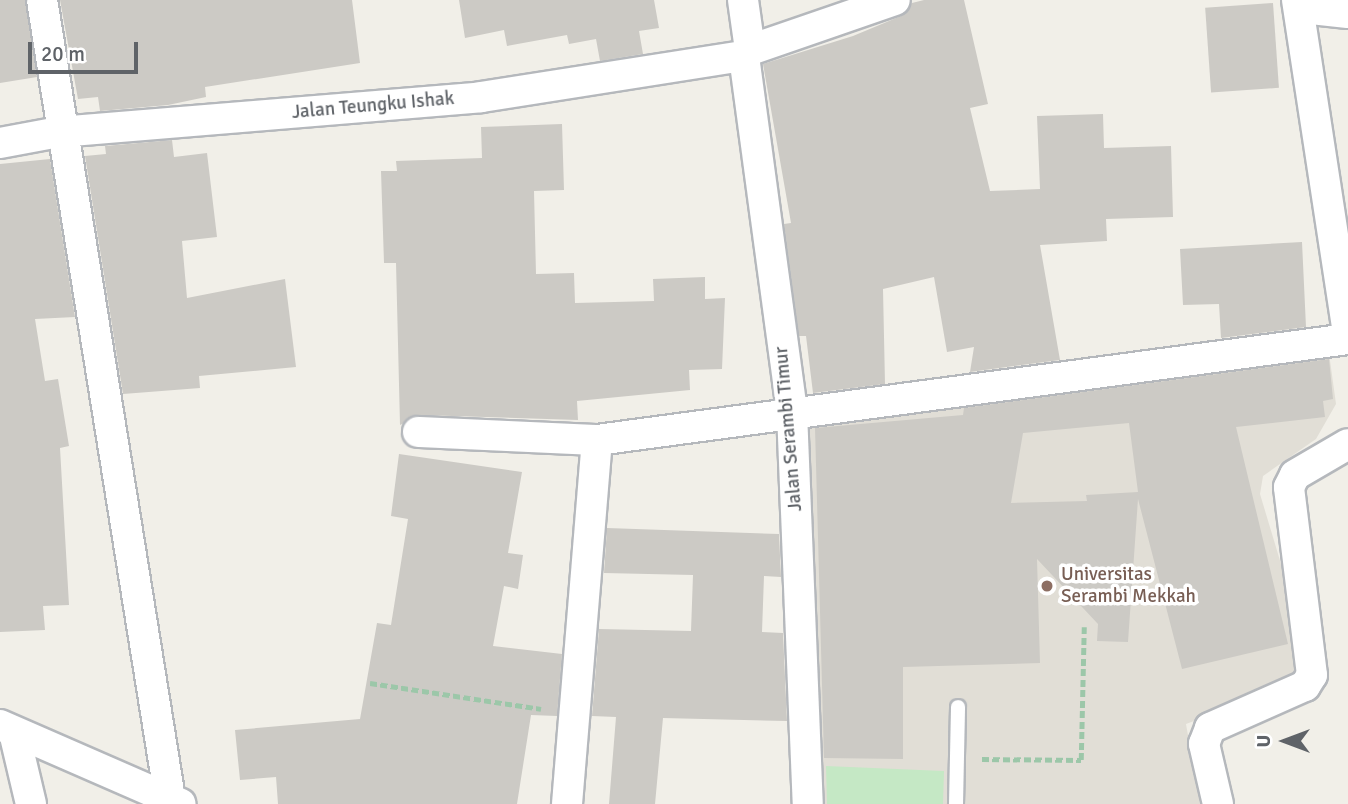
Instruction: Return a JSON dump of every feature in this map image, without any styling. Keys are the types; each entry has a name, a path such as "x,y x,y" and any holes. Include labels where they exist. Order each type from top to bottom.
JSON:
{"street":[{"path":"41,0 59,132 176,802"},
{"name":"Jalan Serambi Timur","path":"743,0 747,53 792,412 808,804"},
{"name":"Jalan Teungku Ishak","path":"0,143 59,132 481,97 747,53 895,0"},
{"path":"418,432 597,440 1348,336 1337,243 1315,146 1300,4 1348,13"},
{"path":"567,804 597,440"},
{"path":"1218,804 1204,744 1210,728 1305,686 1312,675 1289,487 1295,475 1348,444"},
{"path":"7,728 176,802"},
{"path":"7,728 30,804"}],"lane":[{"path":"956,804 958,707"}],"path":[{"path":"957,759 1081,760 1084,626"},
{"path":"370,683 547,710 574,735"}],"shaded area":[{"name":"Universitas Serambi Mekkah","path":"1328,346 1336,404 1316,439 1263,476 1260,494 1293,604 1297,682 1186,724 1200,804 815,804 801,416"}],"green space":[{"path":"826,766 944,771 943,804 827,804"}],"building":[{"path":"0,0 25,0 37,77 0,83"},
{"path":"60,0 352,0 360,63 205,87 206,97 168,105 100,111 98,97 78,99"},
{"path":"459,0 654,0 659,28 639,31 643,54 600,61 596,39 569,44 567,35 507,46 504,30 465,38"},
{"path":"924,0 964,0 988,104 970,108 990,191 1040,189 1037,116 1103,114 1104,148 1171,146 1173,217 1106,219 1107,241 1040,245 1060,360 970,372 974,347 947,352 934,277 883,289 885,384 813,393 806,336 799,336 784,224 791,223 763,64 853,36 901,16 912,3"},
{"path":"1273,3 1279,88 1211,93 1205,8"},
{"path":"562,124 564,190 534,191 536,274 574,273 575,303 654,301 653,279 705,277 705,299 725,298 722,369 689,370 690,390 577,401 578,420 419,415 400,425 396,263 384,263 381,171 397,171 396,161 482,158 481,127"},
{"path":"172,140 174,157 207,153 217,237 182,241 187,298 285,279 296,367 199,376 200,388 123,394 85,156 106,154 105,146"},
{"path":"50,159 75,317 35,319 45,381 58,379 69,446 60,448 69,605 43,606 45,630 0,632 0,164"},
{"path":"1302,242 1306,327 1221,338 1219,304 1183,305 1180,249"},
{"path":"1329,359 1333,399 1323,401 1325,417 1236,427 1288,644 1182,669 1138,499 1128,642 1097,641 1098,624 1037,559 1040,663 903,667 903,759 824,758 815,428 963,415 964,408","holes":["1129,423 1138,492 1086,495 1087,501 1011,503 1023,433"]},
{"path":"399,454 522,472 508,553 523,555 518,589 504,586 493,646 562,654 557,716 531,715 517,804 278,804 276,777 240,780 235,730 360,719 377,623 391,625 408,519 391,516"},
{"path":"607,528 779,534 781,577 764,576 762,632 783,633 787,721 663,718 655,804 609,804 616,717 592,716 599,629 691,631 693,575 604,573"}],"place":[{"name":"Universitas Serambi Mekkah","path":"1047,586"}]}
